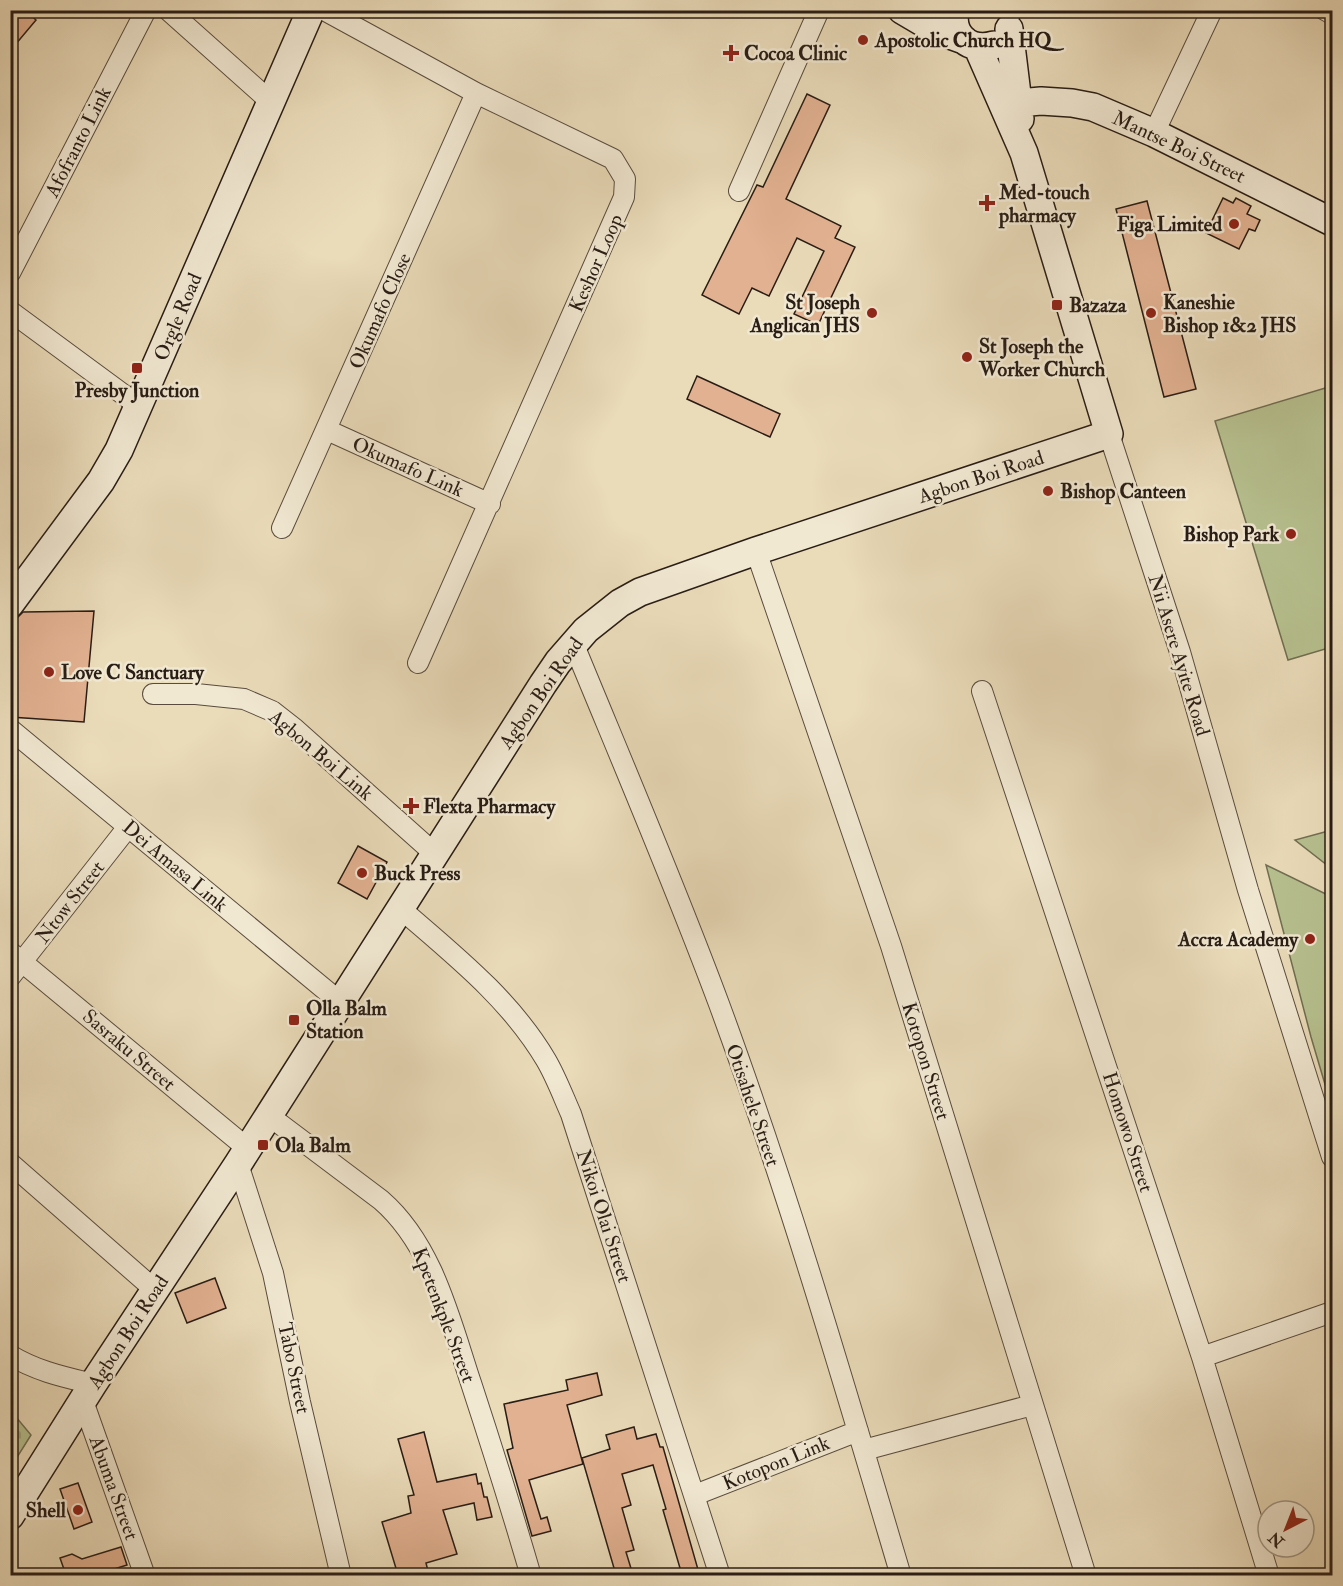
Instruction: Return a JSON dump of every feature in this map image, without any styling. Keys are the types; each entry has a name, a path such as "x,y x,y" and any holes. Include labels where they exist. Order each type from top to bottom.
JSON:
{"street":[{"name":"Afofranto Link","path":"10,273 146,10"},
{"path":"168,10 270,101"},
{"name":"Orgle Road","path":"12,599 101,481 119,450 311,10"},
{"name":"Keshor Loop","path":"324,10 476,93 613,159 625,179 624,197 418,663"},
{"path":"739,192 819,10"},
{"path":"902,10 936,30 971,44 992,45 999,42 1010,16"},
{"name":"Nii Asere Ayite Road","path":"955,10 956,29 971,44 1024,153 1109,434 1180,652 1248,890 1332,1157"},
{"path":"1154,133 1212,10"},
{"path":"1326,10 1332,14"},
{"name":"Nii Asere Ayite Road","path":"1010,16 1024,153"},
{"name":"Okumafo Close","path":"282,528 476,93"},
{"name":"Mantse Boi Street","path":"1018,103 1062,102 1093,107 1154,133 1332,222"},
{"path":"10,311 139,406"},
{"name":"Okumafo Link","path":"327,430 490,504"},
{"name":"Agbon Boi Road","path":"10,1516 401,909 543,684 574,645 601,617 630,597 756,551 1109,434"},
{"name":"Kotopon Street","path":"756,551 891,946 1086,1575"},
{"name":"Otisahele Street","path":"574,645 695,939 720,1007 803,1249 901,1575"},
{"name":"Homowo Street","path":"982,691 1202,1357 1269,1575"},
{"name":"Agbon Boi Link","path":"153,694 196,694 244,699 272,711 435,854"},
{"name":"Dei Amasa Link","path":"10,729 340,1002"},
{"name":"Ntow Street","path":"15,964 128,827"},
{"name":"Nikoi Olai Street","path":"401,909 482,980 514,1015 547,1062 571,1114 720,1575"},
{"name":"Sasraku Street","path":"15,964 246,1150"},
{"name":"Kpetenkple Street","path":"268,1115 398,1214 413,1236 443,1301 504,1481 531,1575"},
{"name":"Tabo Street","path":"246,1150 300,1402 341,1575"},
{"path":"10,1163 155,1290"},
{"path":"1202,1357 1332,1312"},
{"path":"10,1355 88,1393"},
{"name":"Abuma Street","path":"88,1393 145,1575"},
{"path":"864,1450 1032,1405"},
{"name":"Kotopon Link","path":"695,1495 858,1431"}],"green space":[{"name":"Bishop Park","path":"1332,386 1332,647 1288,660 1215,421"},
{"path":"1332,830 1332,869 1295,840"},
{"path":"1266,865 1332,897 1332,1108 1311,1037"},
{"path":"11,1411 31,1435 11,1467"}],"building":[{"path":"10,10 25,10 36,20 10,51"},
{"path":"807,94 830,105 786,199 841,226 835,238 855,247 818,325 794,314 824,251 797,238 769,296 752,288 739,314 702,295 757,185 763,187"},
{"name":"Figa Limited","path":"1223,198 1233,203 1236,198 1251,206 1247,214 1260,220 1255,231 1249,229 1239,249 1206,233"},
{"path":"1147,201 1196,389 1164,397 1116,209"},
{"path":"697,376 780,414 770,437 687,399"},
{"name":"Love C Sanctuary","path":"94,611 84,722 10,717 10,626 23,612"},
{"name":"Buck Press","path":"358,846 387,862 367,899 338,883"},
{"path":"215,1278 226,1308 187,1323 175,1293"},
{"path":"597,1373 602,1395 567,1405 583,1464 529,1480 541,1519 547,1517 551,1531 532,1536 507,1450 513,1448 504,1404 568,1390 566,1380"},
{"path":"634,1427 637,1439 656,1434 660,1447 663,1447 699,1573 682,1575 663,1510 666,1509 653,1465 622,1474 631,1505 622,1508 634,1550 626,1552 633,1575 616,1575 582,1458 610,1449 606,1435"},
{"path":"424,1432 437,1482 476,1474 484,1497 487,1497 492,1517 477,1520 474,1503 443,1510 457,1554 426,1563 429,1575 398,1575 382,1522 411,1513 408,1496 414,1495 398,1439"},
{"path":"78,1483 92,1522 74,1529 60,1489"},
{"path":"121,1547 127,1565 95,1575 66,1575 60,1558 72,1554 82,1559"}],"place":[{"name":"Apostolic Church HQ","path":"863,40"},
{"name":"Cocoa Clinic","path":"731,53"},
{"name":"Med-touch pharmacy","path":"987,203"},
{"name":"Figa Limited","path":"1234,224"},
{"name":"Bazaza","path":"1057,305"},
{"name":"St Joseph Anglican JHS","path":"872,313"},
{"name":"Kaneshie Bishop 1&2 JHS","path":"1151,313"},
{"name":"St Joseph the Worker Church","path":"967,357"},
{"name":"Presby Junction","path":"137,368"},
{"name":"Bishop Canteen","path":"1048,491"},
{"name":"Bishop Park","path":"1291,534"},
{"name":"Love C Sanctuary","path":"49,672"},
{"name":"Flexta Pharmacy","path":"411,806"},
{"name":"Buck Press","path":"362,873"},
{"name":"Accra Academy","path":"1310,939"},
{"name":"Olla Balm Station","path":"294,1020"},
{"name":"Ola Balm","path":"263,1145"},
{"name":"Shell","path":"78,1510"}]}
